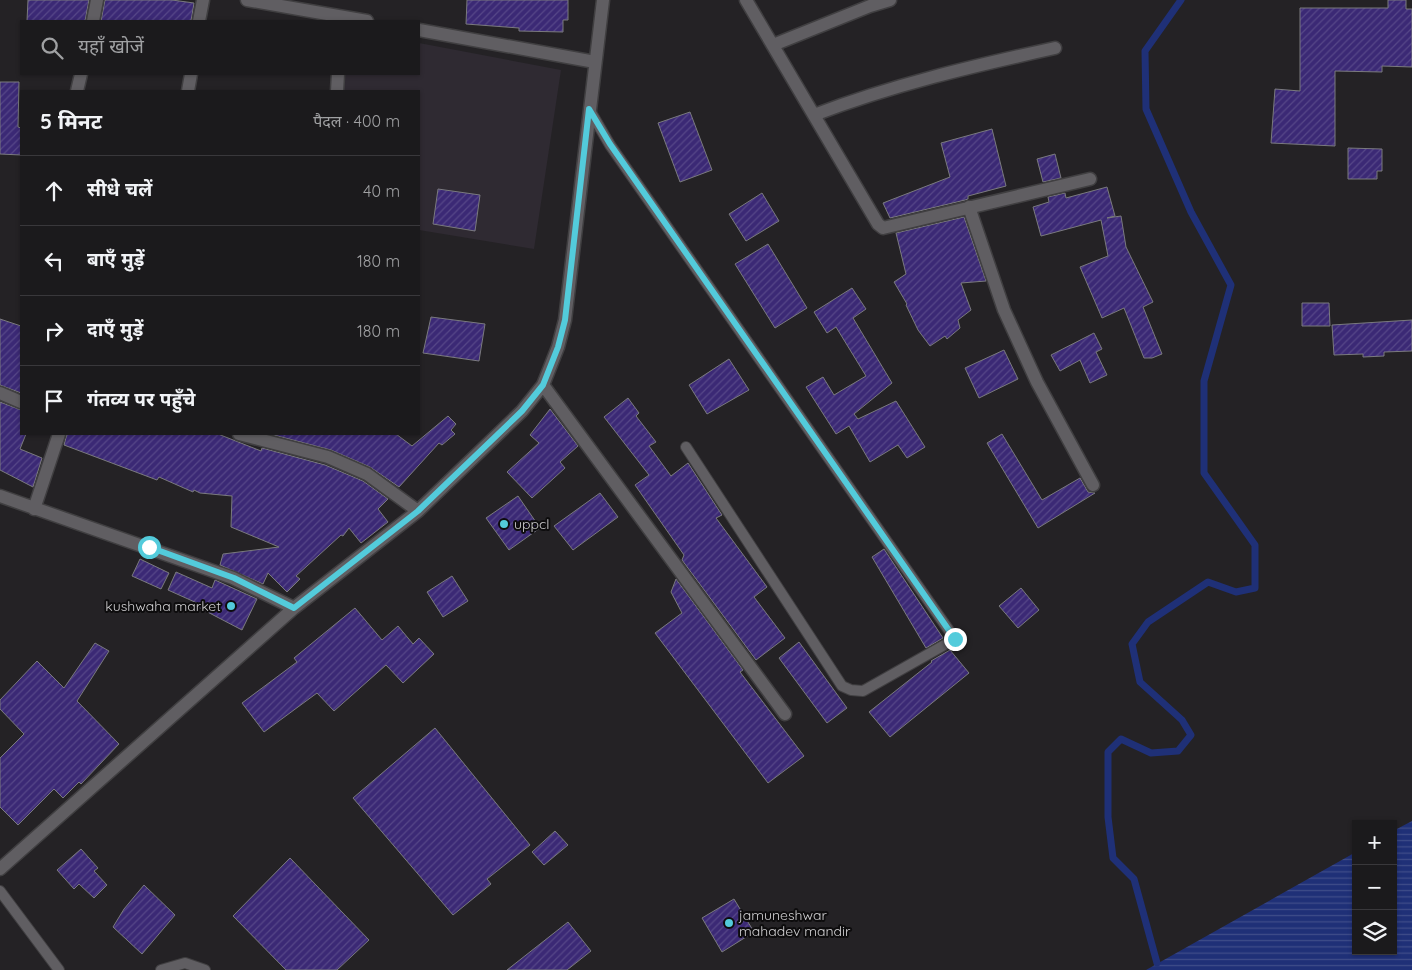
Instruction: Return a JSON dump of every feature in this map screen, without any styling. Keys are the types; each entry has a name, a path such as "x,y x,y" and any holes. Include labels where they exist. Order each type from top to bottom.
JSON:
{"street":[{"path":"93,20 97,0"},
{"path":"200,20 203,0"},
{"path":"252,0 343,19"},
{"path":"0,869 294,608 418,511 522,411 543,385 558,347 565,320 603,0"},
{"path":"746,0 878,224 884,228 1090,179"},
{"path":"773,45 869,3 890,0"},
{"path":"420,30 595,62"},
{"path":"814,115 942,73 1055,48"},
{"path":"77,90 81,75"},
{"path":"188,90 191,75"},
{"path":"337,90 338,75"},
{"path":"969,207 1004,310 1037,382 1093,484"},
{"path":"543,385 785,714"},
{"path":"0,393 20,402"},
{"path":"34,509 59,435"},
{"path":"243,435 328,457 367,474 418,511"},
{"path":"0,496 234,578 294,608"}],"lane":[{"path":"589,109 610,144 955,639 863,691 851,690 842,686 686,446"},
{"path":"0,891 59,970"},
{"path":"161,970 185,963 205,970"}],"shaded area":[{"path":"420,43 561,70 534,249 420,230 420,90 341,90 343,75 420,75"}],"water":[{"path":"1412,821 1412,970 1146,970 1352,854 1352,955 1397,955 1397,829"}],"building":[{"path":"28,0 89,0 85,20 27,20"},
{"path":"105,0 172,0 194,3 191,20 101,20"},
{"path":"467,0 568,0 568,20 563,20 563,32 519,31 519,28 466,24"},
{"path":"1388,0 1406,0 1406,9 1412,9 1412,67 1382,66 1382,72 1335,71 1335,146 1271,143 1275,89 1300,91 1300,8 1388,8"},
{"path":"0,82 19,82 18,127 20,128 20,155 0,154"},
{"path":"690,112 712,170 680,182 658,123"},
{"path":"992,129 1006,186 968,196 968,199 965,200 890,218 883,203 950,177 941,143"},
{"path":"1348,148 1382,149 1382,171 1377,171 1377,179 1348,179"},
{"path":"1055,154 1061,178 1043,182 1037,159"},
{"path":"1107,187 1115,216 1107,218 1121,216 1126,247 1153,302 1143,307 1162,354 1152,358 1144,358 1124,308 1102,318 1080,267 1108,256 1101,220 1041,236 1033,207 1049,202 1048,197 1065,193 1066,198"},
{"path":"438,189 480,195 475,231 433,224"},
{"path":"762,193 779,221 746,241 729,214"},
{"path":"964,217 986,281 961,283 971,310 958,320 960,328 947,339 945,336 930,346 918,330 907,304 894,282 906,274 896,233"},
{"path":"768,244 807,308 775,328 735,264"},
{"path":"852,288 866,309 853,318 892,383 854,414 858,419 896,401 925,447 907,458 898,445 870,462 849,426 836,434 806,387 823,377 834,395 866,376 836,327 827,333 814,312"},
{"path":"1302,303 1329,303 1330,326 1302,326"},
{"path":"431,317 485,324 479,361 423,353"},
{"path":"0,319 20,326 20,393 0,385"},
{"path":"1412,320 1412,351 1384,352 1384,356 1363,357 1363,354 1334,355 1332,325"},
{"path":"1094,333 1102,349 1096,352 1107,375 1090,383 1080,360 1060,371 1051,355"},
{"path":"1004,350 1018,379 979,398 965,368"},
{"path":"729,359 749,390 707,414 689,385"},
{"path":"628,398 639,413 636,416 656,442 649,446 671,476 688,463 722,515 716,518 767,587 754,597 785,638 756,660 682,560 684,555 635,485 649,475 604,417"},
{"path":"0,402 20,410 20,435 26,435 20,449 42,458 33,487 0,470"},
{"path":"550,409 578,446 560,462 565,468 532,498 507,472 539,443 530,435"},
{"path":"448,416 456,424 451,430 455,434 442,445 439,443 399,487 370,467 331,450 274,435 397,435 412,446"},
{"path":"1002,434 1042,500 1080,478 1088,492 1095,493 1038,528 987,443"},
{"path":"67,435 221,435 261,451 262,448 325,465 363,481 388,499 378,509 388,522 361,543 349,528 343,536 341,535 296,576 300,579 287,592 268,573 263,584 220,565 223,554 279,547 231,527 232,496 200,493 194,490 193,492 159,477 157,480 64,445"},
{"path":"600,493 618,517 573,550 554,526"},
{"path":"518,496 540,528 509,550 486,518"},
{"path":"884,549 943,638 926,648 872,557"},
{"path":"140,559 169,573 161,589 132,576"},
{"path":"176,572 212,588 215,580 257,599 242,630 196,606 197,603 168,590"},
{"path":"452,576 468,601 443,617 427,592"},
{"path":"676,579 743,670 740,672 804,756 768,783 655,633 682,613 671,592"},
{"path":"1021,588 1039,610 1018,628 999,606"},
{"path":"355,608 382,640 398,626 413,644 419,638 434,654 403,683 386,665 334,711 317,693 264,732 242,703 297,662 294,658"},
{"path":"799,642 847,708 827,723 779,658"},
{"path":"95,643 109,651 77,701 119,744 81,784 79,782 63,798 54,789 18,825 0,807 0,758 24,734 0,709 0,700 37,661 64,688"},
{"path":"950,650 969,673 890,737 869,712 931,661"},
{"path":"435,728 530,845 487,879 491,884 453,915 353,798"},
{"path":"555,831 568,845 544,865 532,852"},
{"path":"81,849 98,868 94,871 107,885 94,898 79,884 74,889 57,870"},
{"path":"290,858 369,940 337,970 286,970 233,916"},
{"path":"144,885 175,915 142,954 113,927 124,909"},
{"path":"734,899 754,932 722,952 702,918"},
{"path":"568,922 591,951 567,970 507,970"}],"waterway":[{"path":"1157,963 1134,879 1113,858 1108,817 1108,752 1121,739 1151,753 1178,751 1191,735 1182,720 1140,682 1132,644 1148,622 1208,582 1236,592 1255,588 1255,545 1204,473 1204,381 1231,285 1191,212 1146,109 1145,51 1181,0"}],"place":[{"name":"uppcl","path":"504,524"},
{"name":"kushwaha market","path":"231,606"},
{"name":"jamuneshwar mahadev mandir","path":"729,923"}],"route":[{"path":"149,547 234,578 294,608 418,511 522,411 543,385 558,347 565,320 589,109 610,144 955,639"}]}
